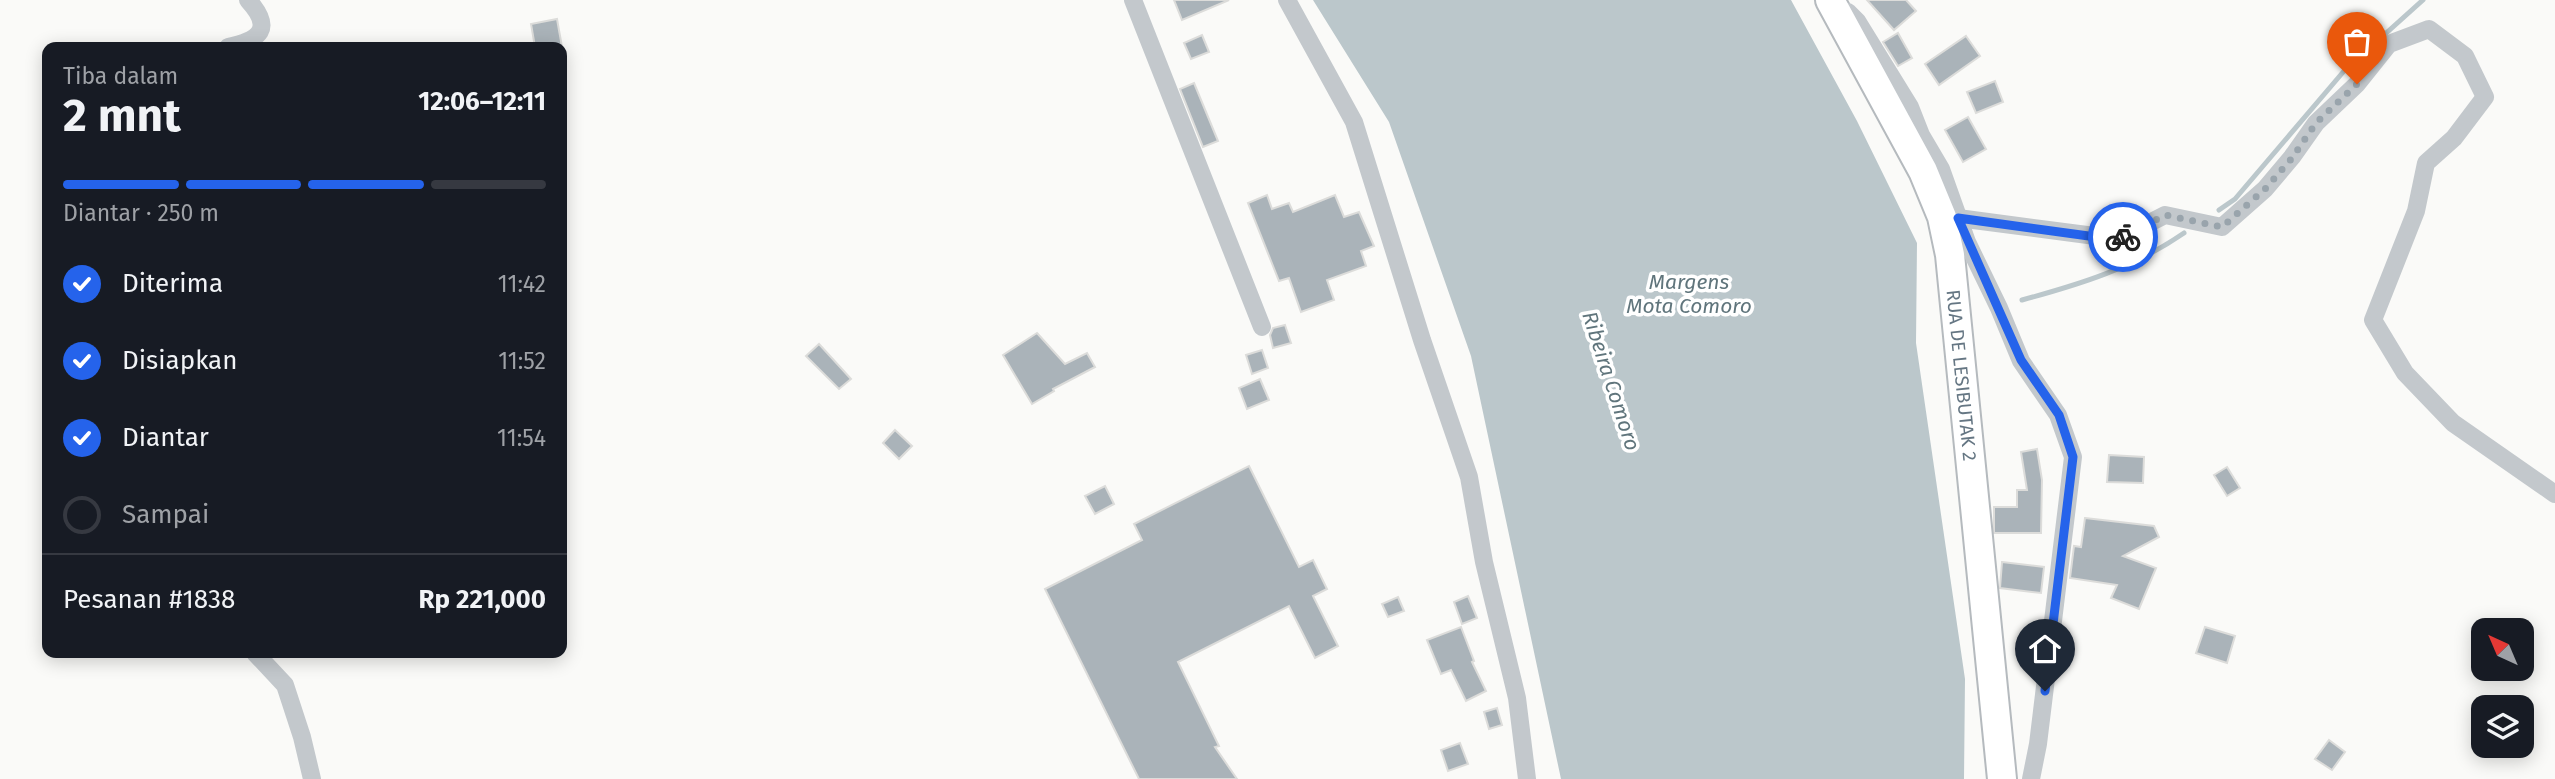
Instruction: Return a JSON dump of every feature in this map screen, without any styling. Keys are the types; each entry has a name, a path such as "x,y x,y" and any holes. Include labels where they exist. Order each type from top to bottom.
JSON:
{"main road":[{"name":"RUA DE LESIBUTAK 2","path":"1830,0 1923,171 1942,217 1950,255 2002,779"}],"street":[{"path":"248,0 258,11 262,27 261,32 249,42"},
{"path":"1133,0 1262,327"},
{"path":"1287,0 1354,122 1422,340 1469,477 1484,562 1517,698 1527,779"},
{"path":"1837,0 1857,21 1910,107 1921,135 1941,169 1958,218 2021,360 2059,415 2073,457 2031,779"},
{"path":"1958,218 2118,240 2165,215 2222,227 2265,189 2292,158 2316,123 2357,84 2389,44 2429,29 2465,56 2485,97 2454,138 2426,163 2416,211 2373,320 2405,373 2453,423 2555,494"},
{"path":"260,658 285,685 312,779"}],"water":[{"name":"Margens Mota Comoro","path":"1313,0 1791,0 1857,121 1917,243 1916,343 1965,679 1964,779 1561,779 1471,356 1389,122"}],"building":[{"path":"1174,0 1229,0 1182,20"},
{"path":"1867,0 1906,0 1916,11 1894,30"},
{"path":"557,19 561,42 534,42 531,24"},
{"path":"1898,33 1912,58 1898,66 1883,42"},
{"path":"1202,35 1209,52 1191,59 1184,43"},
{"path":"1966,36 1980,56 1939,85 1925,64"},
{"path":"1995,81 2003,102 1976,113 1967,92"},
{"path":"1194,83 1218,141 1203,147 1180,89"},
{"path":"1968,117 1986,149 1963,162 1945,130"},
{"path":"1267,195 1272,209 1289,203 1293,212 1335,195 1344,217 1359,212 1374,246 1361,251 1366,266 1327,280 1334,300 1301,312 1289,278 1279,281 1248,203"},
{"path":"1285,325 1291,343 1273,348 1270,335 1273,328"},
{"path":"1037,333 1065,364 1087,353 1095,367 1053,389 1054,391 1032,404 1003,355"},
{"path":"819,344 851,379 839,389 806,356"},
{"path":"1262,350 1268,368 1252,374 1246,355"},
{"path":"1260,379 1269,400 1247,409 1239,388"},
{"path":"895,430 912,446 899,459 883,443"},
{"path":"2037,449 2042,480 2041,533 1994,533 1994,507 2017,507 2017,490 2027,490 2021,452"},
{"path":"2109,455 2144,457 2143,483 2107,482"},
{"path":"1249,466 1299,567 1313,560 1327,589 1313,596 1338,646 1315,658 1289,606 1178,662 1219,746 1215,747 1237,779 1139,779 1045,589 1142,540 1134,524"},
{"path":"2227,467 2240,488 2227,496 2214,475"},
{"path":"1105,486 1114,504 1095,514 1085,496"},
{"path":"2085,518 2154,526 2159,537 2123,556 2156,568 2139,609 2111,598 2117,585 2070,578 2074,546 2081,547"},
{"path":"2002,562 2044,567 2041,593 2000,588"},
{"path":"1468,596 1477,618 1462,624 1454,602"},
{"path":"1398,597 1404,611 1388,617 1382,604"},
{"path":"1461,627 1474,661 1472,662 1486,691 1466,701 1451,670 1441,674 1427,640"},
{"path":"2205,627 2235,636 2227,663 2196,653"},
{"path":"1497,708 1502,725 1489,729 1484,712"},
{"path":"2329,740 2345,752 2332,770 2315,759"},
{"path":"1460,743 1468,764 1448,771 1441,750"}],"waterway":[{"path":"2219,210 2235,199 2344,71 2423,0"},
{"path":"2022,300 2106,274 2145,256 2184,233"}],"way so far":[{"path":"2123,237 2165,215 2222,227 2265,189 2292,158 2316,123 2357,84"}],"route":[{"path":"2045,691 2073,457 2059,415 2021,360 1958,218 2118,240 2123,237"}],"water label":[{"name":"Ribeira Comoro","path":"1611,381"}]}
